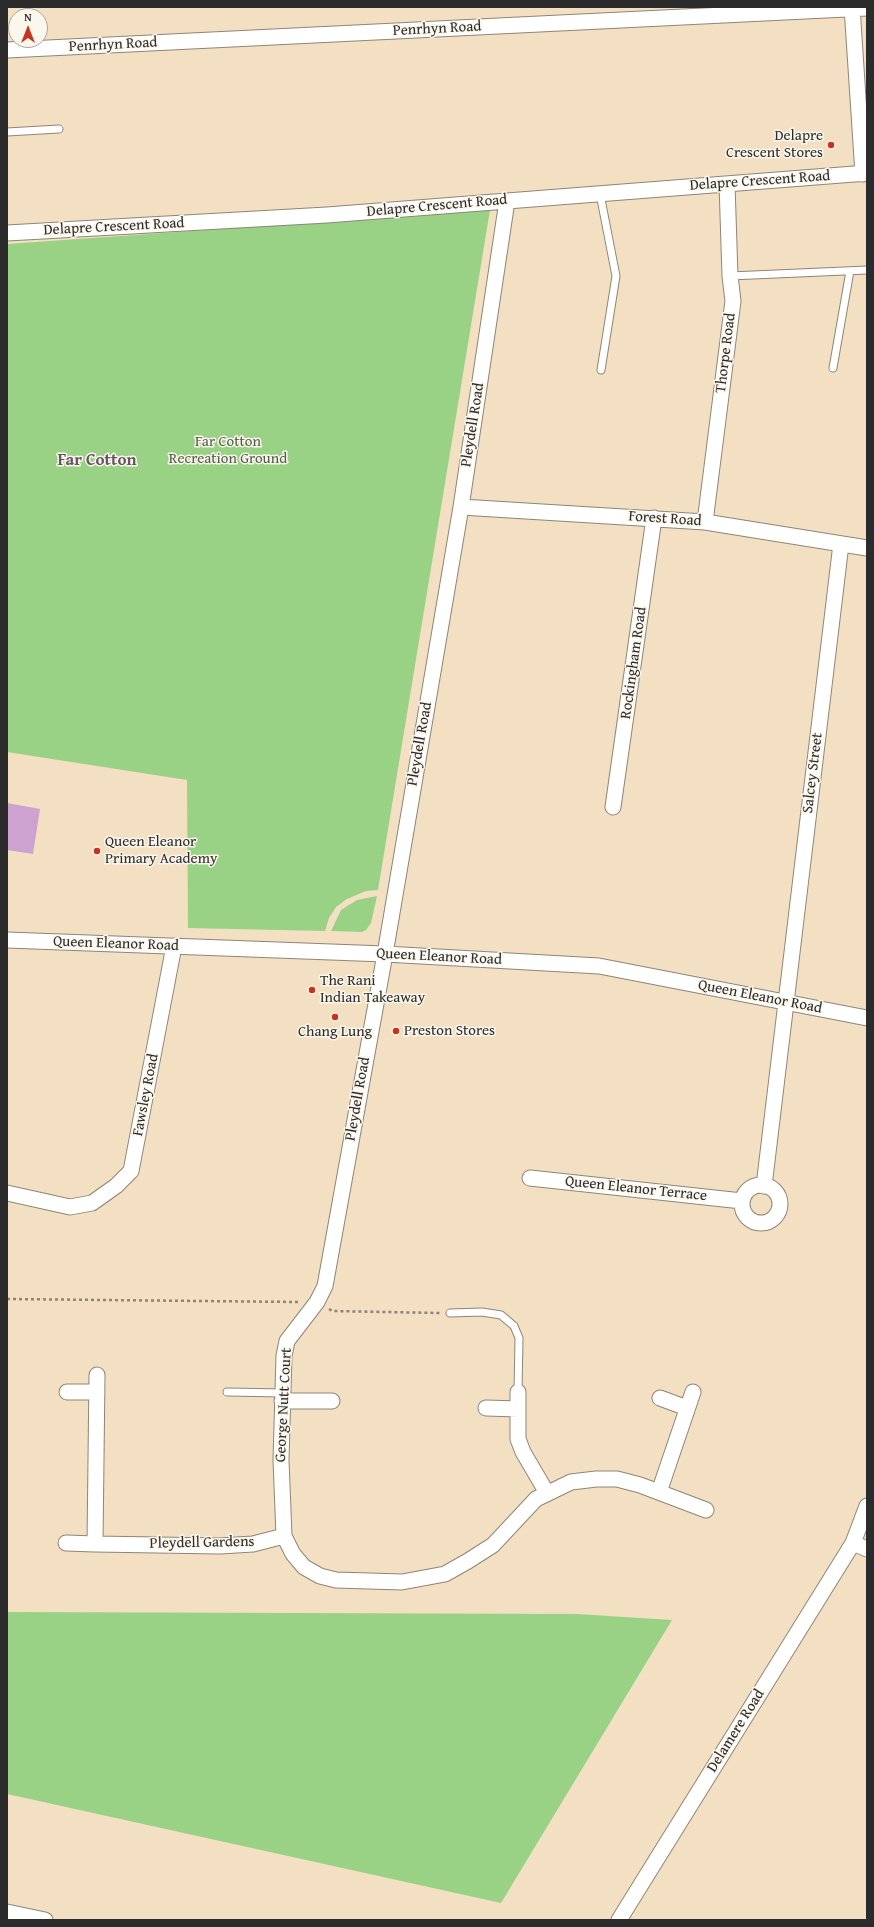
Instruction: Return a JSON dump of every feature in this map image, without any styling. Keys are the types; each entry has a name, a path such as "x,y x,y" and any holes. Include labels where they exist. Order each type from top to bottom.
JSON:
{"street":[{"path":"852,8 865,173"},
{"name":"Penrhyn Road","path":"7,50 867,8"},
{"name":"Delapre Crescent Road","path":"7,233 327,215 865,173"},
{"name":"Thorpe Road","path":"705,522 733,301 730,276 727,184"},
{"name":"Pleydell Road","path":"325,1286 385,954 461,507 507,201"},
{"name":"Forest Road","path":"461,507 705,522 867,548"},
{"name":"Rockingham Road","path":"613,807 654,518"},
{"name":"Salcey Street","path":"785,1002 841,544"},
{"name":"Queen Eleanor Road","path":"7,940 385,954 599,966 867,1018"},
{"name":"Fawsley Road","path":"7,1193 70,1206 92,1203 116,1186 131,1171 174,946"},
{"path":"764,1186 785,1002"},
{"name":"Queen Eleanor Terrace","path":"530,1178 742,1201"},
{"path":"764,1186 772,1188 780,1199 780,1206 775,1218 763,1224 750,1220 743,1209 742,1201 748,1191 753,1187 764,1186"},
{"name":"George Nutt Court","path":"284,1536 281,1460 284,1356 287,1341 317,1302 325,1286"},
{"path":"95,1544 97,1375"},
{"path":"67,1392 97,1392"},
{"path":"518,1392 518,1439 523,1452 547,1493"},
{"path":"659,1492 693,1392"},
{"path":"283,1397 332,1401"},
{"path":"660,1398 687,1408"},
{"path":"486,1408 518,1409"},
{"path":"284,1536 293,1554 304,1567 320,1576 336,1580 402,1582 445,1574 493,1545 531,1504 547,1493 571,1482 596,1479 617,1480 659,1492 706,1510"},
{"name":"Delamere Road","path":"619,1920 853,1543 867,1506"},
{"name":"Pleydell Gardens","path":"66,1543 220,1546 253,1544 284,1536"},
{"path":"853,1543 867,1549"},
{"path":"7,1912 45,1920"}],"lane":[{"path":"7,132 59,129"},
{"path":"600,194 616,276 601,370"},
{"path":"730,276 867,270"},
{"path":"833,368 850,271"},
{"path":"450,1313 482,1312 501,1315 514,1326 519,1338 518,1392"},
{"path":"226,1392 283,1397"}],"path":[{"path":"7,1298 317,1302 332,1311 450,1313"}],"green space":[{"name":"Far Cotton Recreation Ground","path":"490,210 378,890 366,891 347,899 336,907 329,918 325,931 188,928 187,780 7,752 7,244"},
{"path":"377,896 371,923 366,930 362,932 331,931 341,910 357,900"},
{"path":"7,1612 577,1614 672,1620 501,1903 7,1794"}],"building":[{"path":"7,803 40,809 33,854 7,850"}],"place":[{"name":"Delapre Crescent Stores","path":"831,145"},
{"name":"Queen Eleanor Primary Academy","path":"97,851"},
{"name":"The Rani Indian Takeaway","path":"312,990"},
{"name":"Chang Lung","path":"335,1017"},
{"name":"Preston Stores","path":"396,1031"}],"district":[{"name":"Far Cotton","path":"97,461"}]}
